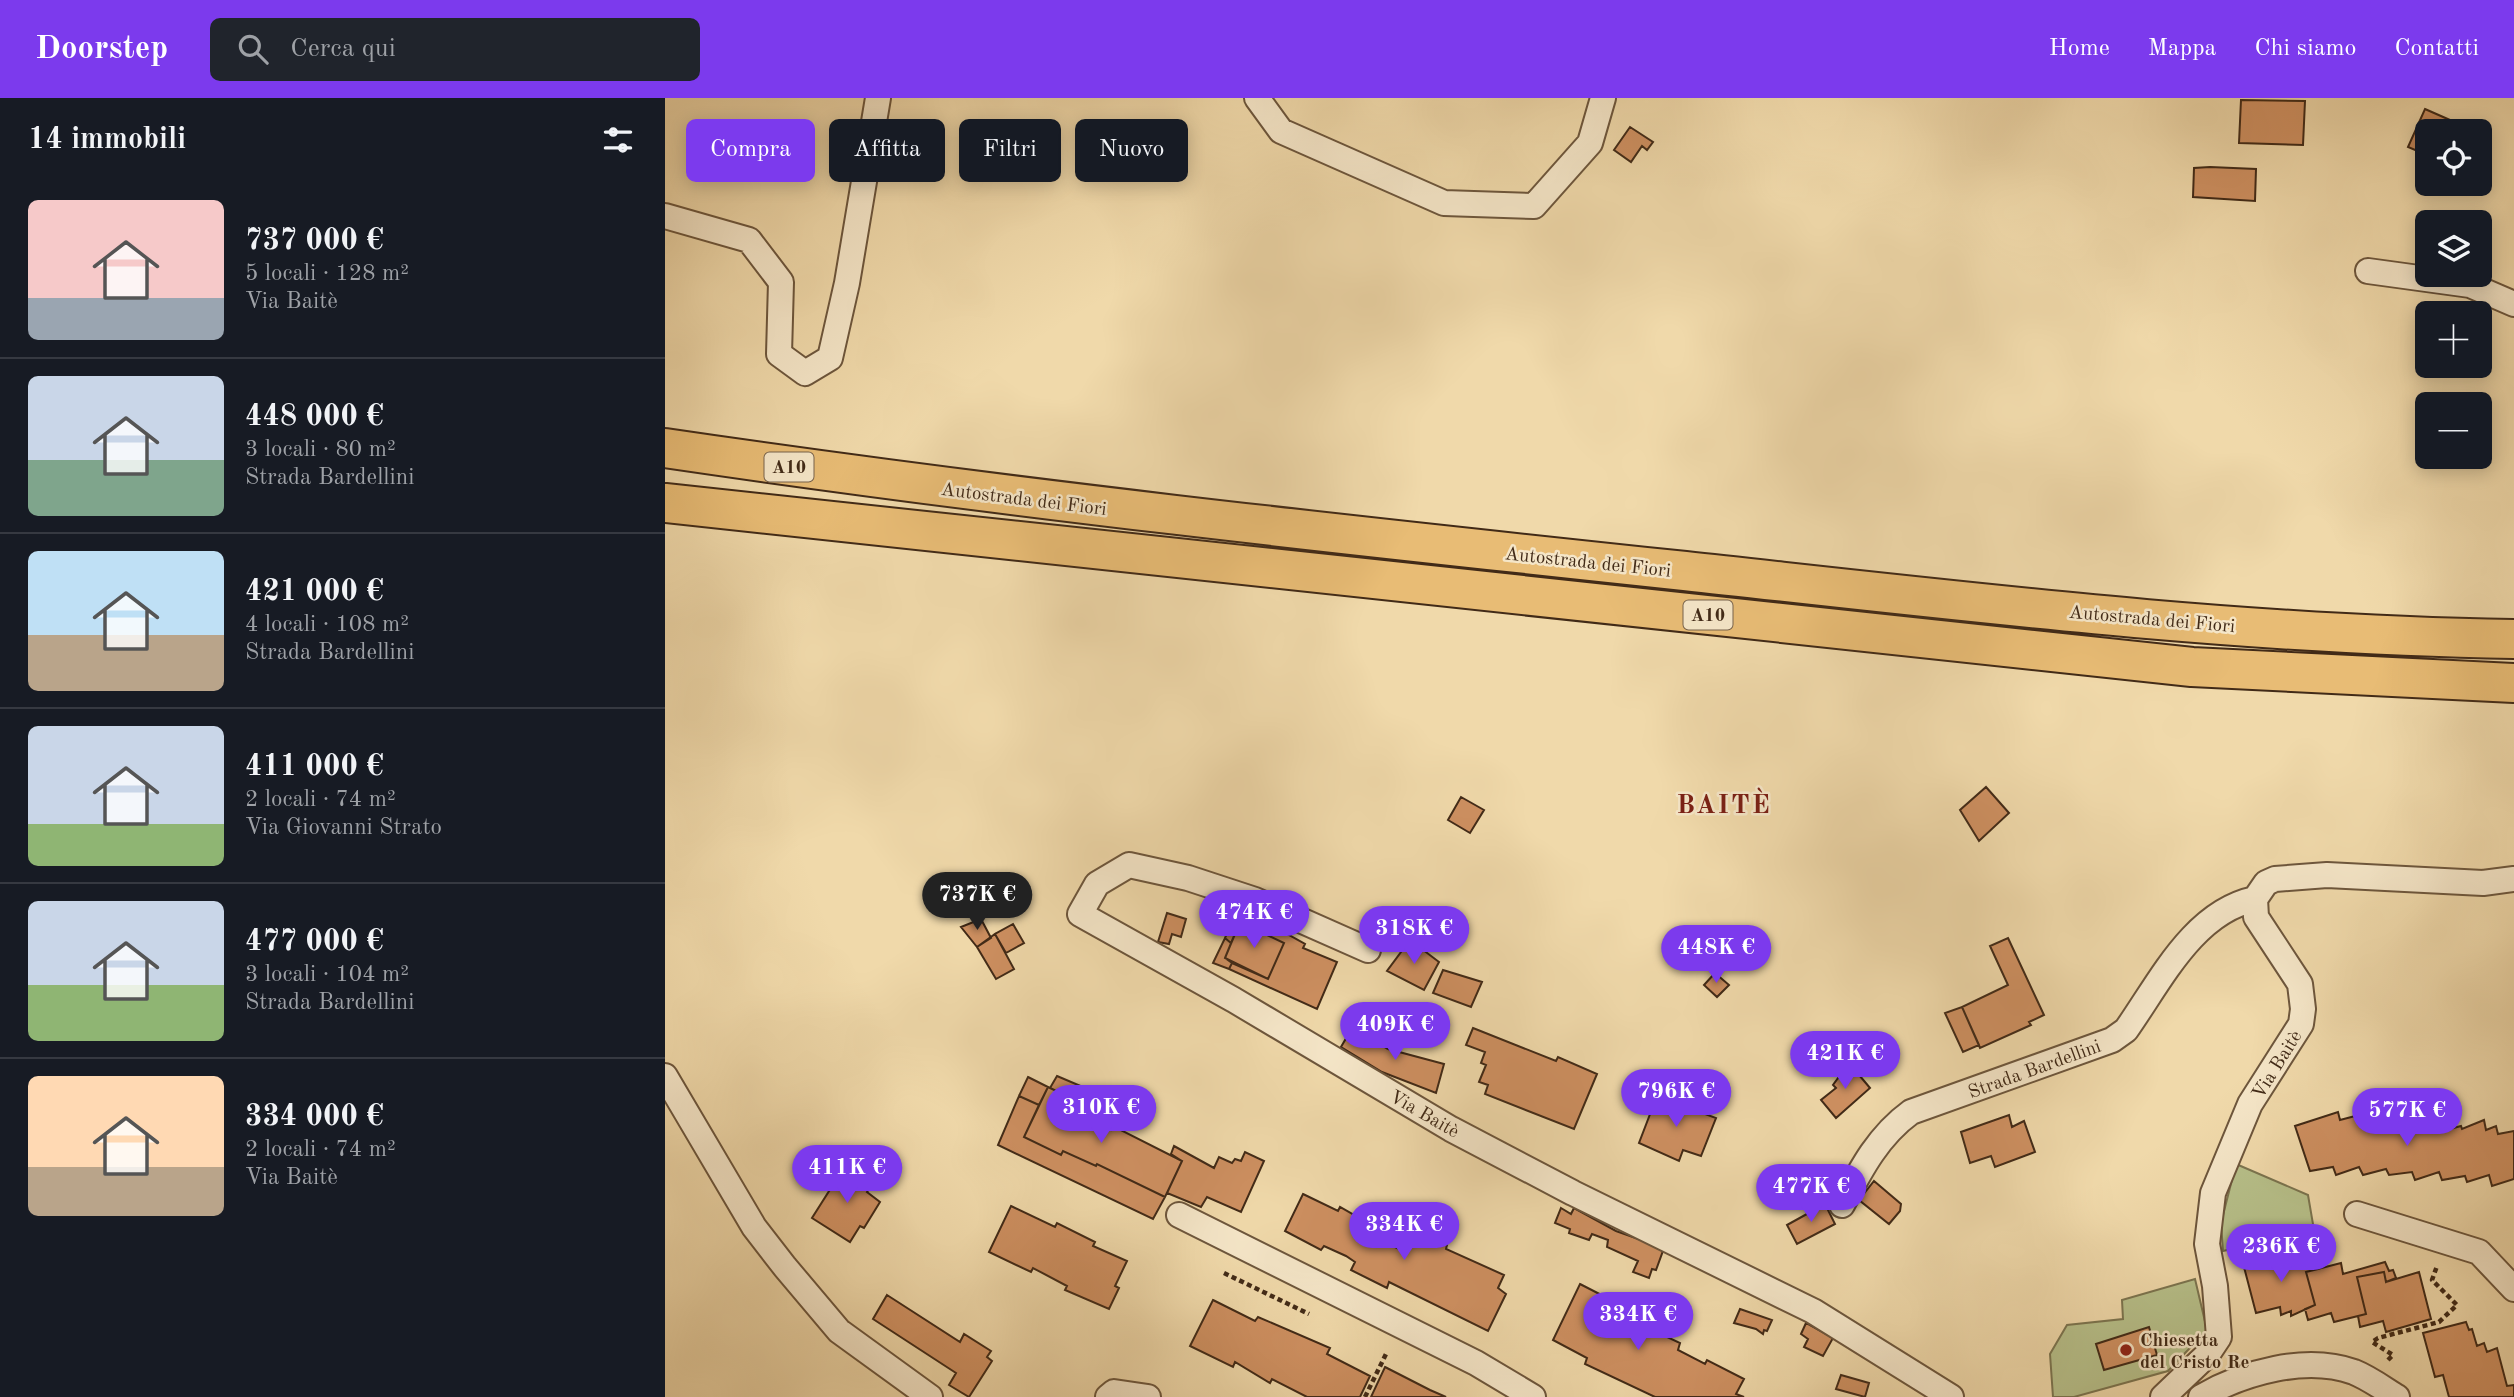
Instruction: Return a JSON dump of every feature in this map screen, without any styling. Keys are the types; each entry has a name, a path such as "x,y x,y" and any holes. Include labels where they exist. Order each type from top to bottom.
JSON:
{"highway":[{"name":"Autostrada dei Fiori","path":"665,448 914,485 1274,527 2222,626 2425,638 2514,639"},
{"name":"A10","path":"665,503 2192,667 2514,683"}],"street":[{"path":"665,216 749,240 781,282 779,354 805,373 829,358 847,283 878,98"},
{"path":"1257,98 1281,131 1444,203 1534,206 1591,143 1604,98"},
{"path":"2368,271 2470,285 2514,304"},
{"name":"Via Baitè","path":"1368,950 1255,900 1188,878 1129,865 1097,884 1080,914 1234,1000 1451,1129 1573,1194 1812,1311 1951,1397"},
{"path":"2255,899 2266,883 2275,878 2299,876 2483,883 2514,879"},
{"name":"Strada Bardellini","path":"1842,1205 1863,1166 1891,1126 1911,1112 2112,1040 2126,1030 2196,932 2228,907 2255,899"},
{"name":"Via Baitè","path":"2163,1397 2215,1347 2219,1337 2215,1286 2207,1244 2213,1193 2250,1104 2301,1024 2303,1009 2300,984 2295,972 2256,917 2255,899"},
{"path":"665,1076 754,1227 785,1267 839,1331 930,1397"},
{"path":"2357,1214 2479,1252 2514,1289"},
{"path":"1179,1215 1464,1357 1533,1397"},
{"path":"2201,1397 2227,1382 2309,1363 2355,1372 2397,1397"},
{"path":"1108,1397 1114,1392 1148,1397"}],"path":[{"path":"2393,1355 2372,1342 2378,1338 2439,1322 2457,1305 2432,1280"},
{"path":"1365,1397 1387,1352"}],"green space":[{"path":"2236,1164 2308,1195 2314,1230 2223,1251 2221,1223"},
{"path":"2195,1279 2207,1330 2168,1371 2074,1397 2053,1397 2050,1354 2067,1325 2123,1319 2122,1300"}],"building":[{"path":"2241,100 2305,101 2303,145 2239,143"},
{"path":"2425,109 2448,119 2421,119"},
{"path":"1630,127 1653,142 1647,150 1642,146 1631,162 1614,150"},
{"path":"2415,131 2415,150 2408,147"},
{"path":"2194,168 2256,169 2255,201 2193,197"},
{"path":"1986,787 2009,813 1979,841 1960,810"},
{"path":"1461,797 1484,810 1470,833 1448,820"},
{"path":"1167,913 1186,919 1181,937 1172,934 1169,944 1158,942"},
{"path":"1236,913 1287,934 1305,944 1303,948 1337,962 1317,1009 1229,969 1232,963 1268,979 1284,943 1240,922 1231,943 1225,938"},
{"path":"981,919 991,938 977,947 961,927"},
{"path":"1240,922 1284,943 1268,979 1225,958"},
{"path":"1013,924 1024,943 1006,953 995,934"},
{"path":"995,934 1014,969 996,979 977,947"},
{"path":"1225,938 1231,943 1225,958 1232,963 1229,969 1213,963"},
{"path":"2008,938 2044,1015 2029,1022 2031,1025 1980,1048 1962,1007 2008,985 1990,946"},
{"path":"1410,940 1439,962 1424,990 1387,971"},
{"path":"1443,970 1482,982 1471,1007 1433,993"},
{"path":"1715,973 1729,985 1717,997 1704,985"},
{"path":"1962,1007 1979,1045 1963,1052 1945,1013"},
{"path":"1352,1028 1388,1049 1444,1064 1436,1093 1382,1072 1341,1047"},
{"path":"1473,1028 1556,1061 1558,1057 1597,1074 1574,1129 1485,1094 1488,1085 1479,1082 1486,1065 1481,1063 1485,1052 1466,1045"},
{"path":"1849,1063 1870,1088 1836,1118 1821,1100 1836,1088 1833,1085"},
{"path":"1057,1076 1090,1090 1079,1113 1063,1105 1067,1096 1050,1088"},
{"path":"1028,1077 1048,1087 1039,1105 1019,1096"},
{"path":"1048,1087 1067,1096 1063,1105 1111,1130 1113,1126 1182,1161 1165,1197 1097,1164 1096,1166 1063,1151 1061,1155 1024,1137"},
{"path":"1019,1096 1039,1105 1024,1137 1061,1155 1063,1151 1096,1166 1097,1164 1165,1197 1153,1219 998,1145"},
{"path":"1657,1096 1716,1118 1701,1156 1683,1150 1679,1161 1639,1143"},
{"path":"2378,1110 2381,1121 2391,1117 2393,1125 2408,1119 2417,1119 2419,1128 2435,1121 2436,1124 2444,1122 2446,1130 2461,1126 2462,1129 2484,1120 2486,1130 2496,1126 2498,1134 2514,1131 2514,1179 2492,1186 2489,1175 2467,1182 2465,1176 2442,1180 2439,1172 2415,1180 2412,1172 2389,1175 2386,1169 2363,1175 2359,1167 2336,1175 2333,1167 2310,1171 2295,1126 2338,1112 2340,1120"},
{"path":"2009,1115 2012,1127 2024,1121 2035,1152 1995,1167 1991,1156 1970,1163 1961,1132"},
{"path":"1174,1146 1214,1168 1219,1157 1232,1163 1235,1159 1241,1161 1245,1152 1264,1161 1241,1212 1207,1197 1201,1207 1167,1193 1182,1161 1171,1154"},
{"path":"845,1166 873,1184 867,1192 880,1202 864,1228 860,1226 850,1242 812,1218"},
{"path":"1874,1181 1901,1204 1900,1211 1889,1224 1859,1200"},
{"path":"1303,1194 1338,1211 1340,1207 1375,1227 1371,1236 1399,1249 1409,1228 1426,1236 1428,1232 1447,1245 1446,1249 1504,1275 1498,1288 1506,1294 1488,1331 1389,1282 1387,1288 1351,1270 1355,1262 1346,1256 1324,1246 1321,1250 1285,1231"},
{"path":"1825,1204 1835,1224 1797,1244 1787,1225"},
{"path":"1011,1206 1055,1227 1057,1223 1095,1242 1093,1246 1127,1261 1115,1286 1119,1288 1109,1309 1065,1290 1067,1286 1033,1268 1031,1272 989,1252"},
{"path":"1561,1208 1571,1214 1574,1208 1616,1231 1664,1248 1656,1270 1652,1269 1649,1278 1633,1272 1638,1261 1607,1247 1608,1240 1592,1234 1589,1240 1569,1233 1570,1229 1555,1223"},
{"path":"2281,1253 2281,1258 2289,1254 2292,1262 2316,1259 2318,1269 2306,1272 2315,1305 2291,1316 2291,1311 2281,1315 2280,1307 2256,1313 2244,1267"},
{"path":"2385,1262 2396,1278 2386,1282 2384,1272 2357,1277 2366,1314 2334,1322 2331,1313 2308,1320 2305,1309 2315,1305 2306,1272 2341,1263 2343,1274"},
{"path":"2384,1272 2386,1282 2419,1272 2431,1319 2386,1332 2383,1321 2360,1327 2358,1316 2366,1314 2357,1277"},
{"path":"1580,1284 1617,1303 1612,1311 1680,1343 1678,1350 1705,1364 1707,1360 1744,1379 1736,1394 1744,1397 1655,1397 1585,1364 1587,1358 1553,1340"},
{"path":"887,1295 960,1342 964,1334 991,1351 987,1357 992,1361 969,1397 949,1385 956,1373 873,1319"},
{"path":"1213,1300 1255,1321 1258,1317 1330,1348 1327,1354 1370,1376 1360,1397 1307,1397 1272,1379 1270,1383 1235,1362 1233,1367 1190,1346"},
{"path":"1740,1309 1772,1320 1767,1331 1764,1330 1763,1334 1756,1329 1734,1323"},
{"path":"2466,1322 2469,1330 2472,1329 2477,1346 2484,1343 2487,1352 2497,1348 2507,1386 2514,1385 2514,1397 2449,1397 2443,1375 2435,1377 2423,1333"},
{"path":"1806,1323 1833,1338 1823,1356 1804,1347 1808,1339 1801,1334"},
{"name":"Chiesetta del Cristo Re","path":"2149,1327 2157,1355 2104,1370 2096,1344"},
{"path":"1385,1367 1430,1390 1446,1397 1371,1397"},
{"path":"1841,1375 1869,1383 1865,1397 1836,1389"}],"place":[{"name":"Chiesetta del Cristo Re","path":"2126,1350"}],"district":[{"name":"BAITÈ","path":"1724,804"}]}
